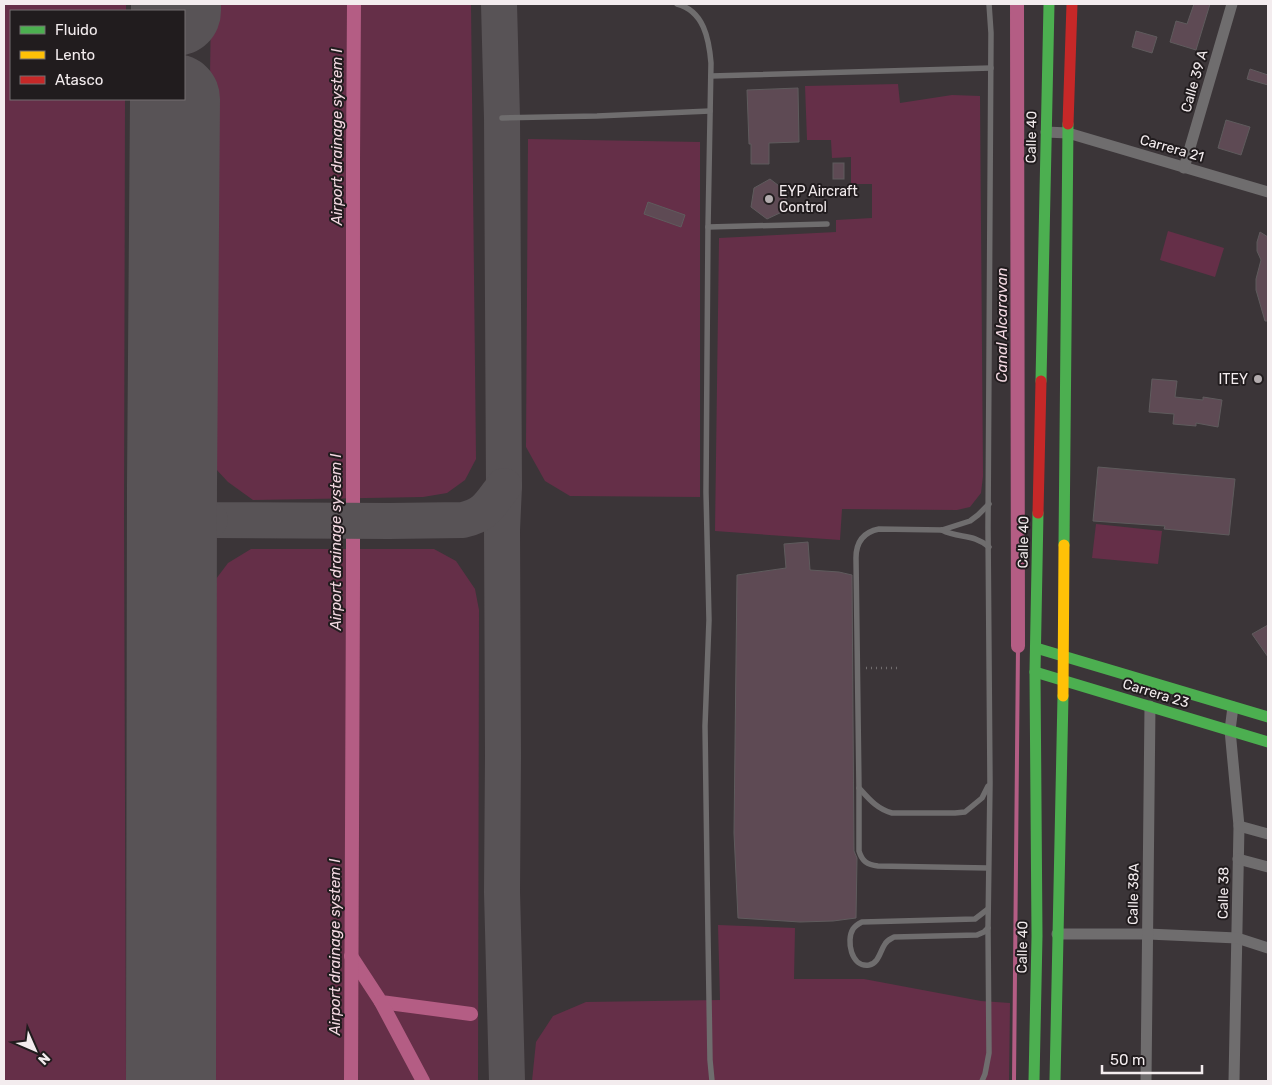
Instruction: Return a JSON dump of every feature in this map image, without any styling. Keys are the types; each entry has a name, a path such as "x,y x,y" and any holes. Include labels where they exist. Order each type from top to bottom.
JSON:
{"main road":[{"name":"Calle 40","path":"1034,1081 1037,936 1035,672 1049,4"},
{"path":"1055,1081 1063,680 1068,133 1072,4"},
{"name":"Carrera 23","path":"1036,648 1268,717"},
{"name":"Carrera 23","path":"1035,672 1268,742"}],"street":[{"name":"Calle 39 A","path":"1184,168 1232,4"},
{"name":"Carrera 21","path":"1046,132 1068,133 1268,192"},
{"name":"Calle 38A","path":"1146,1081 1150,706"},
{"name":"Calle 38","path":"1232,707 1230,730 1239,826 1234,1081"},
{"path":"1239,826 1268,834"},
{"path":"1238,859 1268,867"},
{"path":"1057,934 1148,934 1237,938 1268,948"}],"lane":[{"path":"677,4 695,14 702,24 709,41 711,63 706,492 709,620 705,726 710,1060 712,1081"},
{"path":"982,1081 989,1053 991,33 989,4"},
{"path":"711,76 991,68"},
{"path":"502,118 710,111"},
{"path":"708,227 827,224"},
{"path":"988,868 871,866 861,857 859,851 860,788 856,551 862,538 868,533 879,529 942,530 970,521 989,504"},
{"path":"942,530 951,534 977,539 989,547"},
{"path":"860,788 884,811 892,813 955,813 965,812 971,808 982,798 990,784"},
{"path":"988,909 975,919 862,922 853,928 850,951 856,961 868,965 875,961 885,943 894,937 977,935 988,928"}],"path":[{"path":"858,668 899,668"}],"shaded area":[{"path":"4,4 126,4 126,10 10,10 10,100 125,100 126,1081 4,1081"},
{"path":"211,4 471,4 476,459 465,480 447,493 423,497 253,500 228,482 215,468 205,445"},
{"path":"898,84 900,103 952,95 980,96 983,476 981,493 970,507 957,510 842,509 840,540 715,531 719,238 836,232 836,220 872,218 872,184 851,184 851,157 832,158 831,140 807,140 805,86"},
{"path":"528,139 700,142 700,497 570,496 545,481 526,447"},
{"path":"1168,231 1224,248 1215,277 1160,260"},
{"path":"1096,524 1162,531 1158,564 1092,558"},
{"path":"251,549 434,549 456,561 475,589 479,610 478,1081 213,1081 214,1010 208,616 210,587 228,563"},
{"path":"718,925 795,928 794,979 864,979 981,1001 1010,1003 1009,1081 532,1081 536,1042 553,1016 586,1002 720,1000"}],"building":[{"path":"1194,4 1210,4 1196,50 1170,42 1176,21 1187,24"},
{"path":"1136,31 1157,37 1152,53 1132,47"},
{"path":"1250,69 1268,75 1268,85 1247,79"},
{"path":"798,88 799,142 769,143 769,164 751,164 747,90"},
{"path":"1226,120 1250,127 1241,155 1218,148"},
{"path":"833,163 844,163 844,179 833,179"},
{"name":"EYP Aircraft Control","path":"770,179 787,192 784,211 767,219 751,207 754,188"},
{"path":"648,202 685,215 681,227 644,214"},
{"path":"1260,232 1268,237 1268,321 1265,321 1256,290 1256,279 1261,260 1257,251"},
{"path":"1152,379 1177,381 1175,397 1203,400 1203,397 1222,400 1218,427 1196,423 1196,426 1173,424 1174,414 1149,412"},
{"path":"1098,467 1235,479 1229,535 1164,529 1165,526 1093,521"},
{"path":"808,542 810,570 852,575 854,851 857,858 856,918 800,922 738,918 734,833 737,575 786,568 784,544"},
{"path":"1268,625 1268,657 1252,634"}],"waterway":[{"name":"Airport drainage system I","path":"351,1081 354,4"},
{"name":"Canal Alcaravan","path":"1017,4 1018,646"},
{"path":"1014,1081 1018,646"},
{"path":"351,956 381,1002 471,1014"},
{"path":"381,1002 423,1081"}],"taxiway":[{"path":"499,4 502,118 504,486 502,530 502,892 507,1081"},
{"path":"172,485 187,507 197,515 210,520 389,521 463,520 471,518 487,508 504,486"},
{"path":"172,556 186,533 210,520"}],"runway":[{"path":"176,4 176,10"},
{"path":"171,1081 175,100"}],"traffic: fast":[{"path":"1041,381 1049,4"},
{"path":"1064,545 1068,124"},
{"path":"1034,1081 1037,936 1035,672 1038,513"},
{"path":"1036,648 1268,717"},
{"path":"1035,672 1268,742"},
{"path":"1055,1081 1063,696"}],"traffic: slow":[{"path":"1063,696 1064,545"}],"traffic: jam":[{"path":"1068,124 1072,4"},
{"path":"1038,513 1041,381"}],"place":[{"name":"EYP Aircraft Control","path":"769,199"},
{"name":"ITEY","path":"1258,379"}]}
